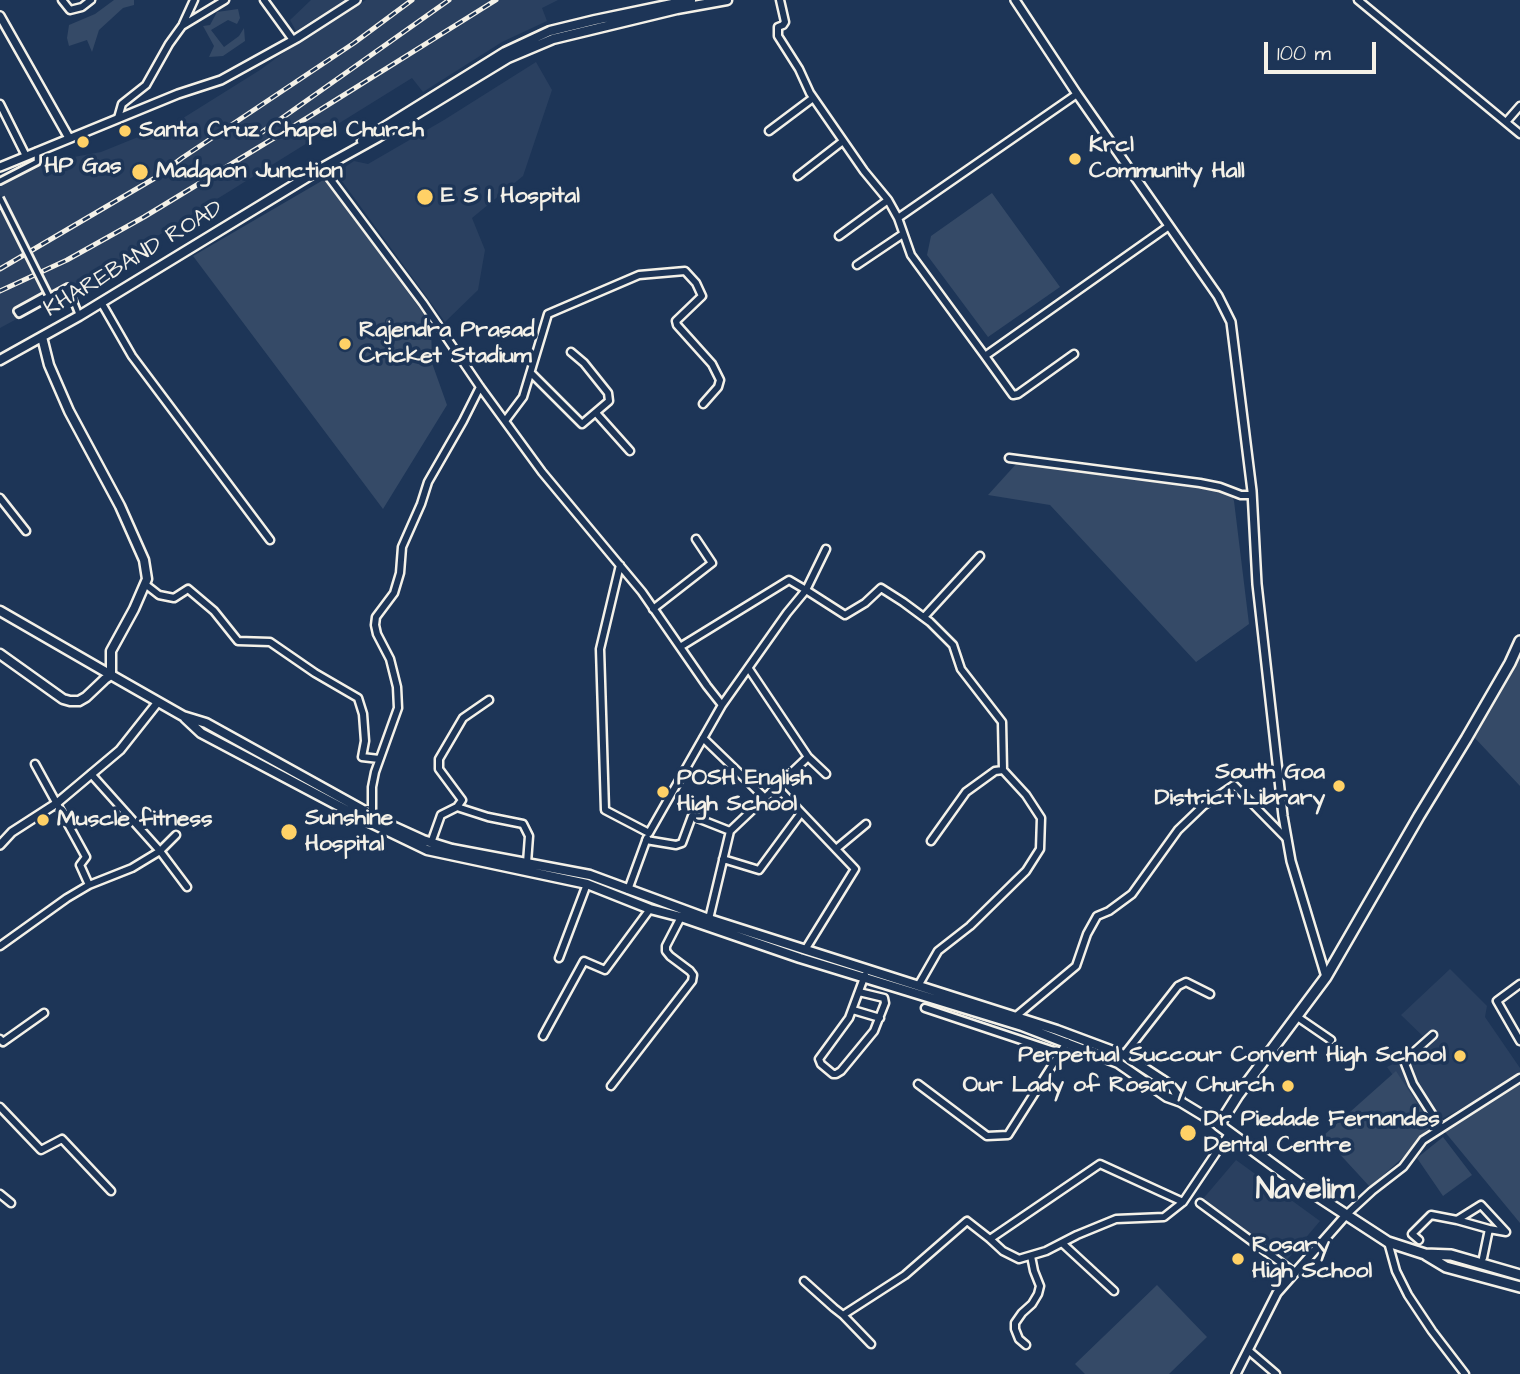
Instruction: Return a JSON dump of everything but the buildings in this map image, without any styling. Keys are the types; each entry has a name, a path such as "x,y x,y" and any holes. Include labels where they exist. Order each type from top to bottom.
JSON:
{"main road":[{"path":"322,168 505,52 550,31 691,0"},
{"path":"322,168 379,137 508,58 553,39 677,9 727,0"},
{"name":"KHAREBAND ROAD","path":"0,359 79,316 322,168"},
{"path":"42,337 48,365 69,411 120,506 144,560 147,579 111,651 111,675"},
{"path":"0,611 183,716 201,733 390,825 452,849 590,875 709,919 805,950 891,986 1057,1030 1124,1055 1173,1087 1181,1102"},
{"path":"1219,1125 1238,1095 1326,977 1510,663 1520,641"},
{"path":"0,654 70,701 79,701 86,697 111,675"},
{"path":"316,789 371,823 428,850 587,884 650,909 800,958 918,986 1014,1020 1118,1063 1167,1097 1181,1102 1230,1132 1302,1185 1388,1242 1425,1254 1446,1267 1520,1287"},
{"path":"1425,1254 1451,1255 1520,1275"}],"street":[{"path":"62,0 70,10 91,0"},
{"path":"118,118 122,104 146,85 182,26 194,0"},
{"path":"182,26 225,0"},
{"path":"264,0 293,40"},
{"path":"780,0 785,22 778,27 778,36 813,98 888,200 898,218 911,255 1013,395 1074,354"},
{"path":"1015,0 1218,296 1231,322 1252,495 1257,584 1283,817 1291,861 1326,977"},
{"path":"1358,0 1520,134"},
{"path":"0,167 178,94 222,80 293,40 354,1"},
{"path":"0,16 69,138"},
{"path":"898,218 1077,94"},
{"path":"769,131 813,98"},
{"path":"0,104 26,156"},
{"path":"1506,122 1520,106"},
{"path":"798,176 843,141"},
{"path":"0,181 37,162 37,151"},
{"path":"322,168 423,303 541,472 620,565 722,705"},
{"path":"0,198 48,294 18,311 19,314 68,287 79,316"},
{"path":"839,236 888,200"},
{"path":"985,356 1169,226"},
{"path":"858,265 903,234"},
{"path":"505,421 523,397 548,314 639,275 685,271 702,296 676,321 677,326 712,365 720,380 718,387 702,404"},
{"path":"101,302 132,356 270,540"},
{"path":"531,373 582,424 609,401 608,393 584,363 570,352"},
{"path":"372,815 372,787 379,759 398,708 397,687 390,659 377,634 376,617 394,593 400,573 401,547 428,482 480,387"},
{"path":"596,413 630,451"},
{"path":"1009,458 1220,487 1241,495 1252,495"},
{"path":"0,498 26,531"},
{"path":"653,609 712,563 696,539"},
{"path":"625,898 648,836 722,705 806,590 826,550"},
{"path":"923,617 980,556"},
{"path":"620,565 600,649 605,810 648,836 676,845 682,843 692,816 730,831"},
{"path":"680,648 789,580 845,615 881,588 923,617 953,645 961,670 1002,722 1003,770 1026,794 1041,818 1040,849 1026,871 970,926 938,951 918,986"},
{"path":"145,584 159,595 174,598 188,589 214,611 238,641 270,642 358,698 363,715 365,741 362,757 379,759"},
{"path":"749,669 808,757 826,774"},
{"path":"431,842 441,815 457,807 462,800 439,769 439,759 463,718 489,700"},
{"path":"0,845 12,832 57,803 120,750 158,702"},
{"path":"703,738 764,797"},
{"path":"709,919 730,831 808,757"},
{"path":"35,764 86,857 80,865 89,885"},
{"path":"931,841 966,792 995,771 1003,770"},
{"path":"92,774 160,851 187,887"},
{"path":"1014,1020 1076,966 1087,934 1097,916 1109,911 1132,894 1178,830 1203,806 1234,785 1287,839"},
{"path":"776,786 855,869 805,950"},
{"path":"457,807 523,824 529,836 527,863"},
{"path":"723,859 759,870 801,813"},
{"path":"836,849 866,824"},
{"path":"0,946 67,898 89,885 132,868 160,851 176,835"},
{"path":"559,958 587,884"},
{"path":"543,1036 584,961 605,970 650,909"},
{"path":"611,1086 692,981 693,975 690,971 666,951 681,917"},
{"path":"866,974 849,1018 819,1059 833,1074 841,1071 874,1031 891,986"},
{"path":"1124,1055 1178,986 1186,982 1210,994"},
{"path":"1520,984 1497,1001 1520,1041"},
{"path":"859,992 886,1000"},
{"path":"925,1008 1060,1053"},
{"path":"853,1010 880,1018"},
{"path":"0,1039 3,1042 44,1013"},
{"path":"1296,1016 1331,1040"},
{"path":"1433,1035 1404,1061 1413,1084 1441,1128"},
{"path":"918,1084 987,1136 1008,1135 1067,1042"},
{"path":"1236,1374 1277,1293 1346,1215 1403,1167 1423,1140 1520,1077"},
{"path":"0,1108 41,1150 62,1139 111,1191"},
{"path":"844,1315 905,1275 967,1221 1003,1251 1019,1259 1046,1251 1116,1219 1164,1217 1182,1202 1230,1132"},
{"path":"990,1239 1100,1164 1182,1202"},
{"path":"0,1194 11,1203"},
{"path":"1200,1203 1295,1273"},
{"path":"1419,1240 1412,1234 1431,1215 1506,1232 1481,1205 1457,1220"},
{"path":"1483,1258 1489,1229"},
{"path":"1062,1242 1114,1291"},
{"path":"1388,1242 1395,1270 1408,1295 1465,1374"},
{"path":"1026,1345 1019,1339 1015,1323 1032,1304 1040,1286 1031,1256"},
{"path":"804,1281 844,1315 871,1345"},
{"path":"1248,1350 1276,1374"}],"shaded area":[{"path":"114,0 134,0 134,5 123,8 99,30 92,52 87,40 69,46 69,25 95,14"},
{"path":"311,0 345,0 296,31 290,20"},
{"name":"Madgaon Junction","path":"366,0 558,0 542,8 547,21 502,42 423,92 412,78 72,289 0,328 0,181 41,163 101,152 180,120"},
{"path":"238,9 240,18 237,24 228,20 211,30 224,47 239,36 244,28 245,41 223,56 209,57 214,46 203,26 210,25 217,12"},
{"name":"E S I Hospital","path":"536,62 552,90 523,176 472,218 485,250 478,290 445,322 336,173 354,161 368,164"},
{"name":"Rajendra Prasad Cricket Stadium","path":"325,179 431,324 432,363 447,405 383,509 193,256"},
{"path":"992,193 1060,287 988,337 927,255 931,236"},
{"path":"1017,463 1230,489 1234,501 1249,624 1196,662 1050,505 988,495"},
{"path":"1520,658 1520,786 1473,736"},
{"name":"Perpetual Succour Convent High School","path":"1450,969 1487,1006 1485,1017 1520,1068 1520,1075 1429,1125 1387,1067 1431,1044 1401,1015"},
{"path":"1396,1071 1432,1126 1420,1136 1409,1152 1370,1187 1323,1136"},
{"path":"1520,1083 1520,1223 1445,1132"},
{"path":"1443,1137 1472,1175 1443,1196 1417,1158"},
{"path":"1236,1160 1320,1221 1286,1261 1202,1200"},
{"path":"1157,1285 1207,1337 1169,1374 1085,1374 1075,1364"}],"railway":[{"path":"0,269 155,178 354,43 412,0"},
{"path":"258,135 449,0"},
{"path":"0,291 67,260 144,217 496,0"}],"place":[{"name":"Santa Cruz Chapel Church","path":"125,131"},
{"name":"HP Gas","path":"83,142"},
{"name":"Krcl Community Hall","path":"1075,159"},
{"name":"Madgaon Junction","path":"140,172"},
{"name":"E S I Hospital","path":"425,197"},
{"name":"Rajendra Prasad Cricket Stadium","path":"345,344"},
{"name":"South Goa District Library","path":"1339,786"},
{"name":"POSH English High School","path":"663,792"},
{"name":"Muscle fitness","path":"43,820"},
{"name":"Sunshine Hospital","path":"289,832"},
{"name":"Perpetual Succour Convent High School","path":"1460,1056"},
{"name":"Our Lady of Rosary Church","path":"1288,1086"},
{"name":"Dr Piedade Fernandes Dental Centre","path":"1188,1133"},
{"name":"Rosary High School","path":"1238,1259"}],"district":[{"name":"Navelim","path":"1305,1192"}]}
